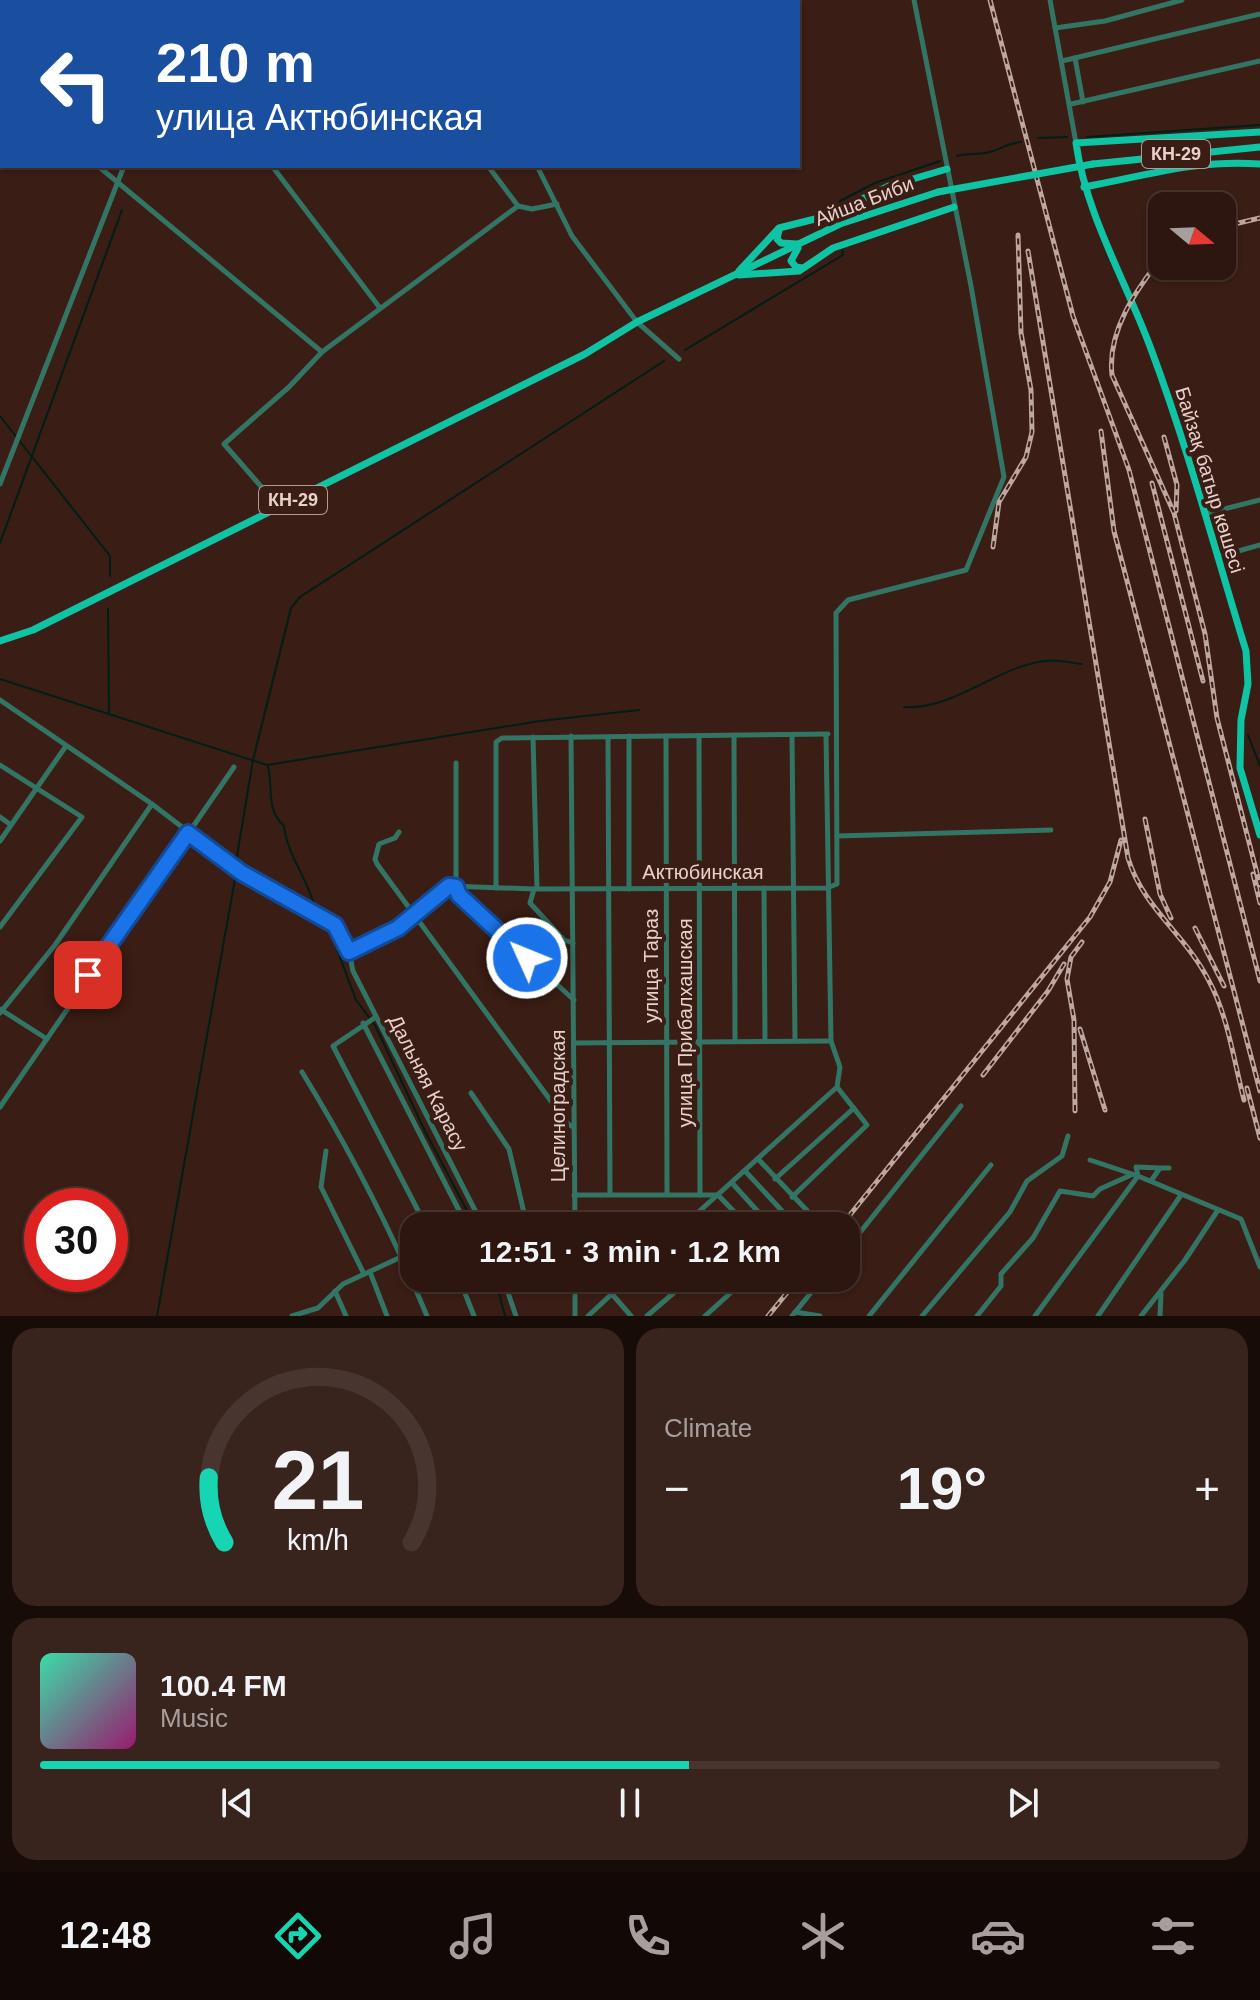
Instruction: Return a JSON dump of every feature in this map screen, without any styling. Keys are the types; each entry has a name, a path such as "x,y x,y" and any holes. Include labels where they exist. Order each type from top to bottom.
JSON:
{"main road":[{"path":"1076,143 1260,132"},
{"name":"Байзақ батыр көшесі","path":"1076,143 1084,187 1152,349 1246,651 1248,684 1241,720 1240,768 1260,835"},
{"name":"Айша Биби","path":"803,243 873,211 938,192 1093,164 1260,147"},
{"path":"1084,187 1171,167 1236,162 1260,164"},
{"path":"736,275 779,228 827,216 889,186 947,169"},
{"path":"736,275 776,274 805,268 833,248 954,207"},
{"path":"779,228 777,239 781,243 803,243"},
{"path":"803,243 790,258 792,265 805,268"},
{"name":"КН-29","path":"0,641 33,630 585,354 637,322 803,243"}],"street":[{"path":"831,888 838,881 835,728 839,607 848,600 966,570 991,504 1002,487 1001,462 914,0"},
{"path":"1050,0 1076,143"},
{"path":"1055,28 1105,21 1182,0"},
{"path":"1062,61 1260,14"},
{"path":"1075,58 1083,102"},
{"path":"1071,104 1260,61"},
{"path":"1068,89 1080,87"},
{"path":"101,168 322,352"},
{"path":"0,484 123,168"},
{"path":"274,168 380,308"},
{"path":"490,168 518,206 532,209 557,204"},
{"path":"539,168 572,236 637,322 679,359"},
{"path":"279,507 224,444 289,387 322,352 518,206"},
{"path":"1204,514 1260,500"},
{"path":"1217,557 1260,545"},
{"name":"Дальняя Карасу","path":"0,700 152,804 242,873 335,925 349,952 353,971 470,1212"},
{"path":"496,888 496,742 502,738 826,735 835,728"},
{"path":"734,735 735,1041"},
{"path":"792,735 795,1041"},
{"path":"699,1212 837,1087 840,1067 831,1041 831,888 826,735"},
{"name":"Целиноградская","path":"571,736 575,1212"},
{"name":"улица Тараз","path":"629,736 629,889"},
{"name":"улица Тараз","path":"666,736 667,1194"},
{"name":"улица Прибалхашская","path":"699,736 700,1195"},
{"path":"533,737 535,888 530,903 564,940 573,943"},
{"path":"608,737 610,1194"},
{"path":"0,841 66,746"},
{"path":"456,763 456,886 459,895 574,1000"},
{"path":"0,765 82,817 0,927"},
{"path":"0,1107 234,767"},
{"path":"47,1039 1,1011 55,945 152,804"},
{"path":"0,817 11,825"},
{"path":"837,836 1051,830"},
{"path":"399,832 395,838 379,844 375,859 567,1123 574,1127"},
{"path":"349,952 398,928 449,886 456,886"},
{"name":"Актюбинская","path":"456,886 831,888"},
{"path":"764,888 765,1041"},
{"path":"376,1017 333,1046 419,1212"},
{"path":"364,1023 469,1212"},
{"path":"574,1043 831,1041"},
{"path":"302,1072 400,1253"},
{"path":"792,1197 867,1125 837,1087"},
{"path":"471,1093 509,1149 524,1212"},
{"path":"860,1232 961,1106"},
{"path":"775,1179 854,1108"},
{"path":"922,1316 1010,1212 1027,1181 1062,1156 1068,1136"},
{"path":"326,1151 321,1187 387,1316"},
{"path":"759,1160 808,1212"},
{"path":"1090,1160 1151,1181 1241,1219 1260,1267"},
{"path":"869,1316 991,1165"},
{"path":"1035,1316 1134,1176 1136,1167 1169,1168"},
{"path":"1151,1181 1160,1168"},
{"path":"746,1172 783,1212"},
{"path":"977,1316 1001,1286 1001,1274 1033,1238 1060,1191 1093,1196 1100,1189 1134,1176"},
{"path":"733,1184 758,1212"},
{"path":"1098,1316 1182,1194"},
{"path":"574,1195 718,1195 734,1212"},
{"path":"1141,1316 1218,1210"},
{"path":"292,1316 318,1308 335,1291 400,1258"},
{"path":"335,1291 346,1316"},
{"path":"417,1292 427,1316"},
{"path":"465,1292 474,1316"},
{"path":"508,1292 516,1316"},
{"path":"575,1292 575,1316"},
{"path":"647,1316 675,1292"},
{"path":"705,1316 732,1292"},
{"path":"793,1314 811,1292"},
{"path":"1160,1316 1161,1292"},
{"path":"588,1316 612,1294 631,1316"},
{"path":"793,1314 820,1316"}],"waterway":[{"path":"1087,137 1260,125"},
{"path":"1038,138 1067,137"},
{"path":"957,156 986,153 1021,142"},
{"path":"837,207 840,201 875,183 940,161"},
{"path":"0,543 122,210"},
{"path":"685,350 843,255 842,250"},
{"path":"236,862 253,760 291,608 300,597 664,361"},
{"path":"0,416 110,556 110,576"},
{"path":"108,609 109,714"},
{"path":"904,707 940,702 1027,665 1050,661 1082,664"},
{"path":"0,679 267,765 540,721 639,710"},
{"path":"1248,735 1260,766"},
{"path":"268,766 275,813 284,826 289,847 315,908"},
{"path":"157,1316 235,879"},
{"path":"315,919 319,926 329,928 356,1000 375,1025 468,1212"},
{"path":"499,1292 505,1316"}],"railway":[{"path":"990,0 1073,316 1129,470 1260,981"},
{"path":"1236,224 1260,218"},
{"path":"993,547 999,502 1026,457 1032,432 1031,390 1021,333 1018,235"},
{"path":"1028,251 1128,858 1144,892 1189,949 1216,995 1244,1100"},
{"path":"1148,276 1133,297 1119,327 1114,343 1112,375 1174,513 1205,634 1217,718 1260,885"},
{"path":"1101,431 1114,531 1260,1091"},
{"path":"1164,437 1177,485 1176,511"},
{"path":"1152,483 1203,681"},
{"path":"1145,819 1160,894 1171,918"},
{"path":"852,1212 1090,917 1110,882 1121,840"},
{"path":"1253,874 1260,903"},
{"path":"1195,928 1224,986"},
{"path":"1075,1111 1074,1020 1067,979 1071,957 1082,942"},
{"path":"983,1075 1048,991 1064,964"},
{"path":"1080,1029 1105,1110"},
{"path":"1247,1088 1260,1138"},
{"path":"768,1316 788,1292"}],"route":[{"path":"88,975 188,833 242,873 335,925 349,952 398,928 449,886 456,887 459,895 527,958"}]}
